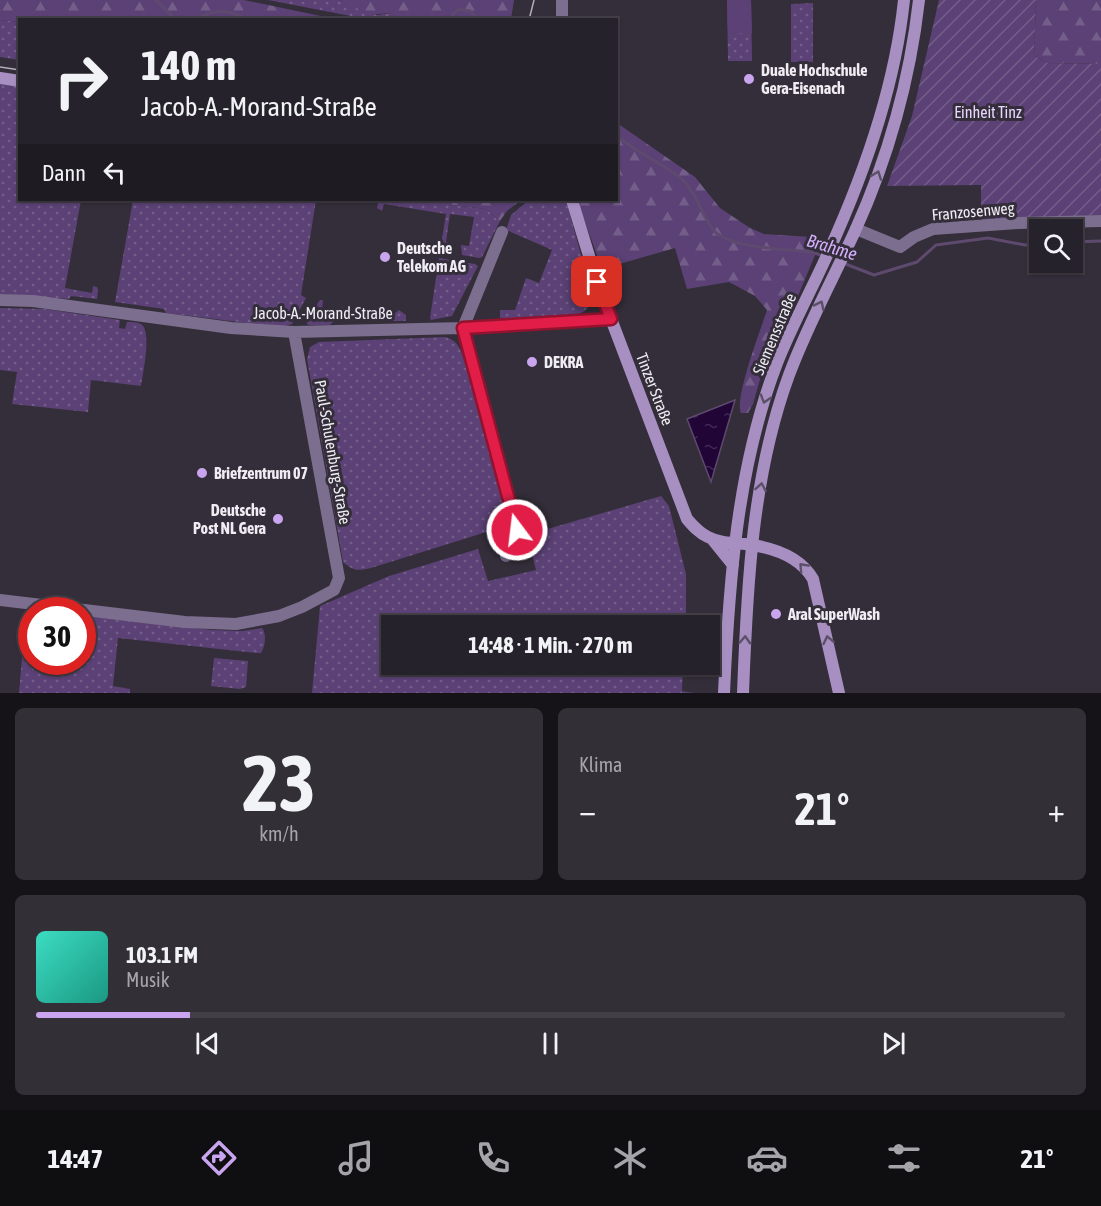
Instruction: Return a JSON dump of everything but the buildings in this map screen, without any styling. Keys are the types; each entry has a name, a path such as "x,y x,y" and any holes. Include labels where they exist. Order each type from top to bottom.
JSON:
{"main road":[{"name":"Siemensstraße","path":"724,693 729,606 736,543 747,475 765,399 792,329 842,222 867,155 897,50 904,0"},
{"name":"Siemensstraße","path":"743,693 753,545 766,461 779,404 805,337 856,229 883,159 903,90 919,0"},
{"path":"0,78 18,81"},
{"name":"Tinzer Straße","path":"572,201 597,282 684,512 696,529 712,539 733,565"},
{"path":"842,222 856,229"},
{"path":"712,539 753,545 794,558 808,571 813,579 839,693"}],"street":[{"path":"562,0 562,18"},
{"name":"Franzosenweg","path":"856,229 900,247 933,228 1101,221"},
{"path":"502,232 463,328 517,530 506,556"},
{"name":"Jacob-A.-Morand-Straße","path":"0,300 33,301 231,328 294,332 463,328 611,319"},
{"name":"Paul-Schulenburg-Straße","path":"0,600 185,622 236,624 279,616 334,590 339,578 294,332"}],"green space":[{"path":"0,0 244,0 330,18 18,18 18,22 0,20"},
{"path":"268,0 339,0 351,2 364,12 377,15 391,13 398,18 361,18"},
{"path":"339,0 514,0 511,18 397,18 391,13 366,13"},
{"path":"727,0 751,0 752,61 728,61"},
{"path":"727,0 751,0 752,33 728,34"},
{"name":"Einheit Tinz","path":"939,0 1036,0 1034,56 1048,63 1101,64 1101,215 981,220 981,185 887,186 912,116"},
{"path":"1036,0 1101,0 1101,64 1048,63 1034,56"},
{"path":"813,3 813,62 791,62 791,4"},
{"path":"0,20 18,22 18,60 0,57"},
{"path":"0,83 18,87 18,201 81,201 65,288 92,293 93,286 98,290 97,299 0,294"},
{"path":"618,124 695,177 720,208 750,228 764,234 811,237 818,242 818,248 798,296 790,304 778,327 748,413 741,413 741,393 767,310 755,296 729,282 687,289 675,248 602,269 577,201 618,201"},
{"path":"133,201 316,201 301,295 306,298 292,324 285,326 247,323 166,313 164,309 115,302"},
{"path":"379,201 449,201 452,205 486,209 500,221 482,257 479,258 462,255 461,245 469,246 474,217 450,214 446,242 453,244 449,253 440,251 446,214 384,204 382,211 377,208"},
{"path":"449,201 520,201 507,211 500,221 486,209 452,205"},
{"path":"528,201 566,201 593,301 583,312 555,318 500,318 500,310 515,310 526,278 539,283 552,250 506,230 511,215"},
{"path":"439,258 478,266 452,316 431,320 430,318"},
{"path":"320,300 323,300 322,310 337,312 338,307 358,310 361,308 394,314 399,310 406,315 406,320 334,321 330,325 309,325 307,319"},
{"path":"0,308 45,309 120,320 119,328 125,329 127,322 141,324 146,335 146,343 141,386 91,380 88,412 12,404 17,372 0,370"},
{"path":"445,337 456,343 465,362 506,521 496,529 371,568 353,569 343,562 307,359 310,347 319,342"},
{"path":"661,496 669,506 686,574 686,615 381,615 381,675 683,675 682,691 694,693 312,693 320,606 389,576 478,549 488,581 536,570 527,535"},
{"path":"96,617 212,630 242,631 262,628 265,634 261,653 118,638 113,686 130,689 130,693 19,693 21,675 96,675"},
{"path":"214,658 248,661 246,687 240,689 211,686"}],"water":[{"path":"735,400 711,482 687,419"}],"waterway":[{"name":"Brahme","path":"156,0 174,18"},
{"name":"Brahme","path":"451,18 459,9 470,11 478,18"},
{"name":"Brahme","path":"198,18 222,11 246,18"},
{"name":"Brahme","path":"618,136 684,181 711,227 718,234 742,244 812,252 823,256"},
{"name":"Brahme","path":"843,263 874,275 917,262 936,245 988,238 1029,245"},
{"name":"Brahme","path":"1083,242 1101,241"}],"tram line":[{"path":"530,18 534,0"},
{"path":"0,67 18,70"}],"place":[{"name":"Duale Hochschule Gera-Eisenach","path":"749,79"},
{"name":"Deutsche Telekom AG","path":"385,257"},
{"name":"DEKRA","path":"532,362"},
{"name":"Briefzentrum 07","path":"202,473"},
{"name":"Deutsche Post NL Gera","path":"278,519"},
{"name":"Aral SuperWash","path":"776,614"}],"route":[{"path":"517,530 463,328 611,319 597,282"}]}
